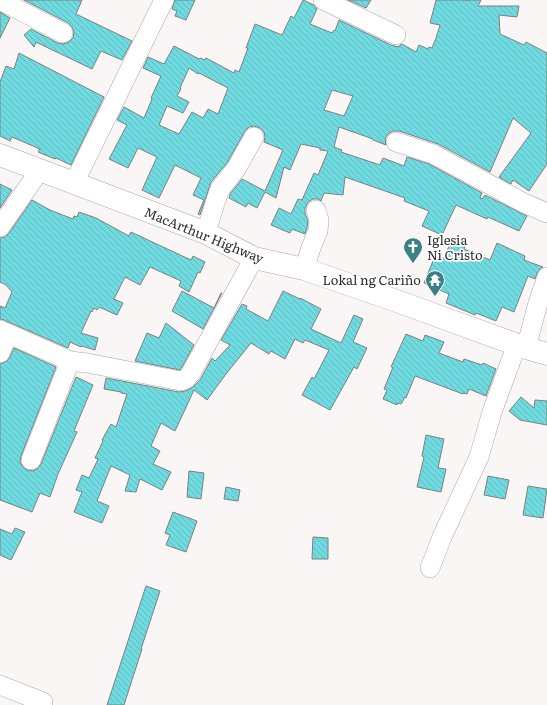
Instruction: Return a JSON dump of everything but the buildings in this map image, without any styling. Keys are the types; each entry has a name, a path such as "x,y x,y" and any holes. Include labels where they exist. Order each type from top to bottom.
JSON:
{"highway":[{"name":"MacArthur Highway","path":"0,155 206,233 254,258 304,269 547,354"}],"street":[{"path":"0,0 63,32"},
{"path":"74,183 164,0"},
{"path":"323,0 396,34"},
{"path":"206,233 220,189 236,169 254,137"},
{"path":"396,142 433,154 524,203 547,213"},
{"path":"0,227 40,170"},
{"path":"304,269 318,231 319,220 316,210"},
{"path":"0,353 4,332 70,360 181,381 186,379 191,373 254,258"},
{"path":"430,568 442,537 479,457 492,412 521,346 547,277"},
{"path":"30,460 70,360"},
{"path":"0,685 43,702"}],"place":[{"name":"Iglesia Ni Cristo","path":"413,264"},
{"name":"Lokal ng Cariño","path":"435,297"}]}
